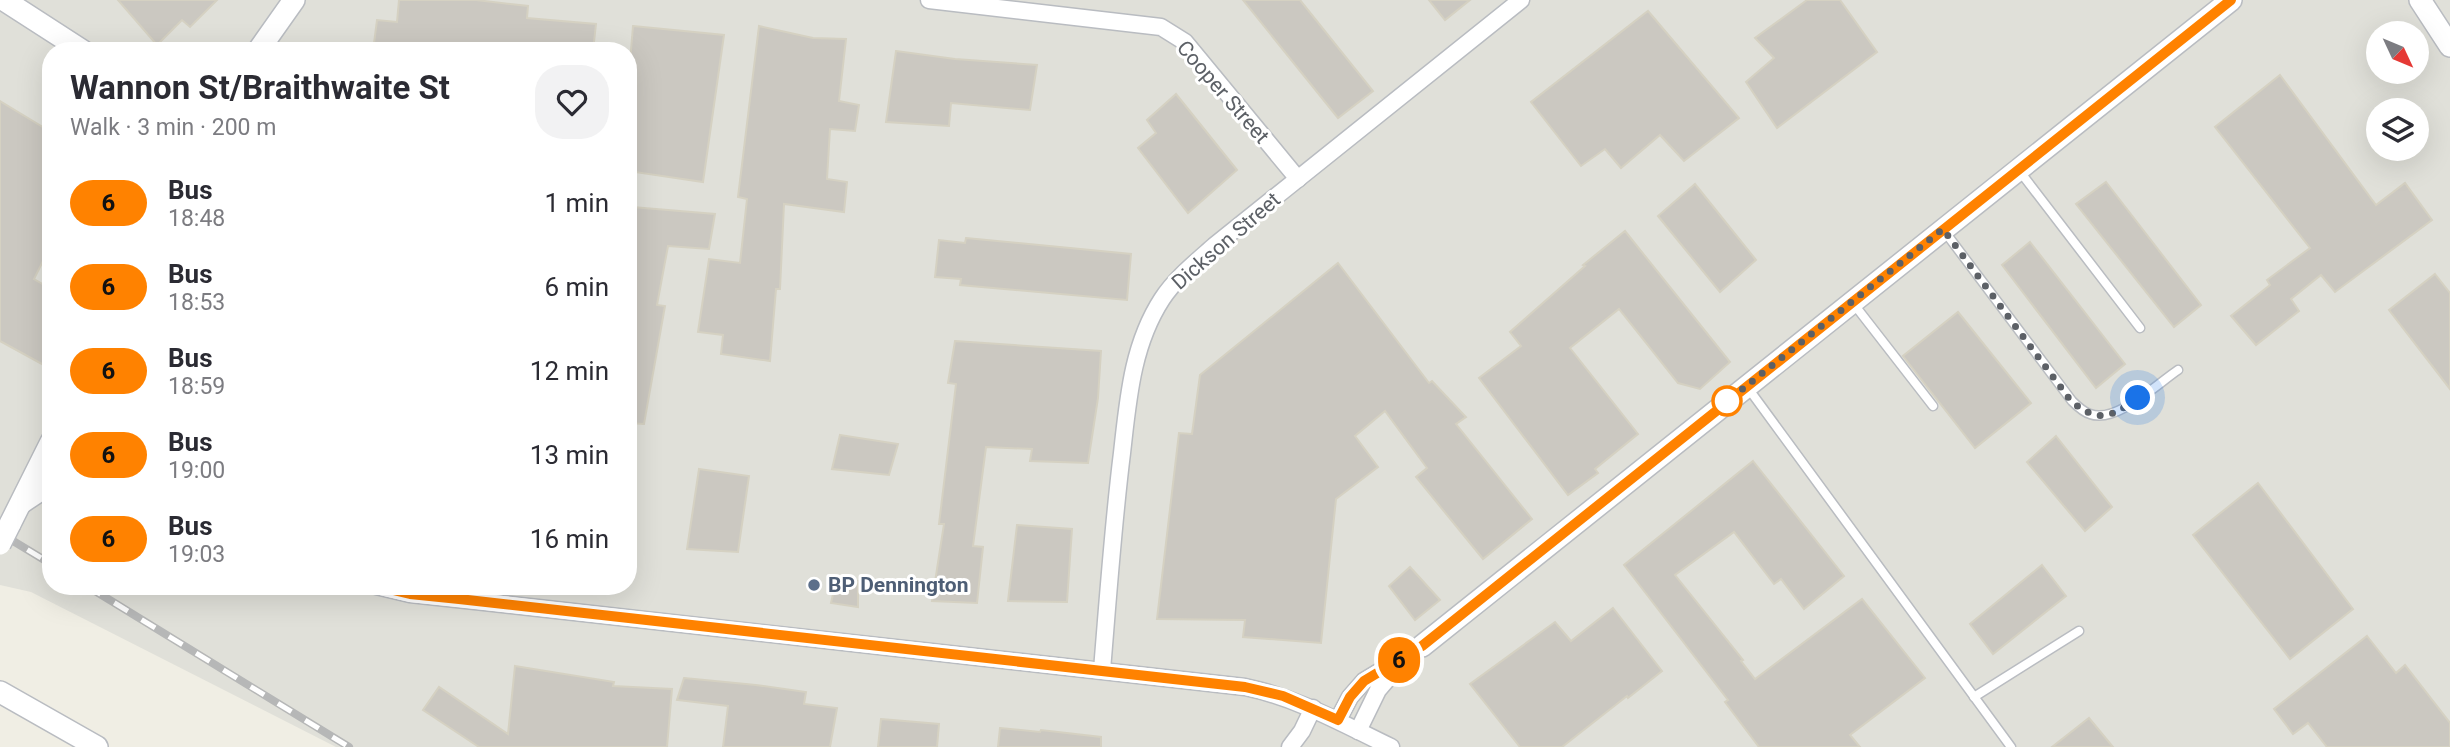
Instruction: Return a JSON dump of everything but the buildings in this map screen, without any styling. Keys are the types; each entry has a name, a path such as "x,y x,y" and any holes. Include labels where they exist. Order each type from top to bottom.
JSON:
{"street":[{"path":"4,0 69,42"},
{"path":"264,42 294,0"},
{"name":"Cooper Street","path":"929,0 1161,27 1185,42 1298,179"},
{"name":"Dickson Street","path":"1102,670 1118,481 1131,376 1147,327 1162,298 1213,246 1521,0"},
{"path":"1358,731 1378,690 1395,669 1422,646 2231,0"},
{"path":"2420,0 2450,46"},
{"path":"0,544 42,460"},
{"path":"13,517 42,491"},
{"path":"420,595 1245,687 1283,696 1391,747"},
{"path":"1290,747 1302,731 1350,697 1364,681 1422,646"},
{"path":"0,692 97,747"}],"lane":[{"path":"2018,169 2140,328"},
{"path":"1943,229 2071,401 2082,410 2092,415 2105,416 2118,412 2178,370"},
{"path":"1852,302 1933,406"},
{"path":"1747,386 2011,747"},
{"path":"1974,697 2079,631"}],"shaded area":[{"path":"0,0 2450,0 2450,747 336,747 31,592 0,585"}],"railway":[{"path":"0,533 42,559"},
{"path":"102,595 349,747"}],"bus line":[{"name":"6","path":"420,595 1245,687 1283,696 1338,720 1350,697 1364,681 1422,646 2231,0"}],"place":[{"name":"BP Dennington","path":"814,585"}],"route":[{"path":"1727,401 1725,403 1943,229 2071,401 2092,415 2105,416 2118,412 2138,398"}]}
